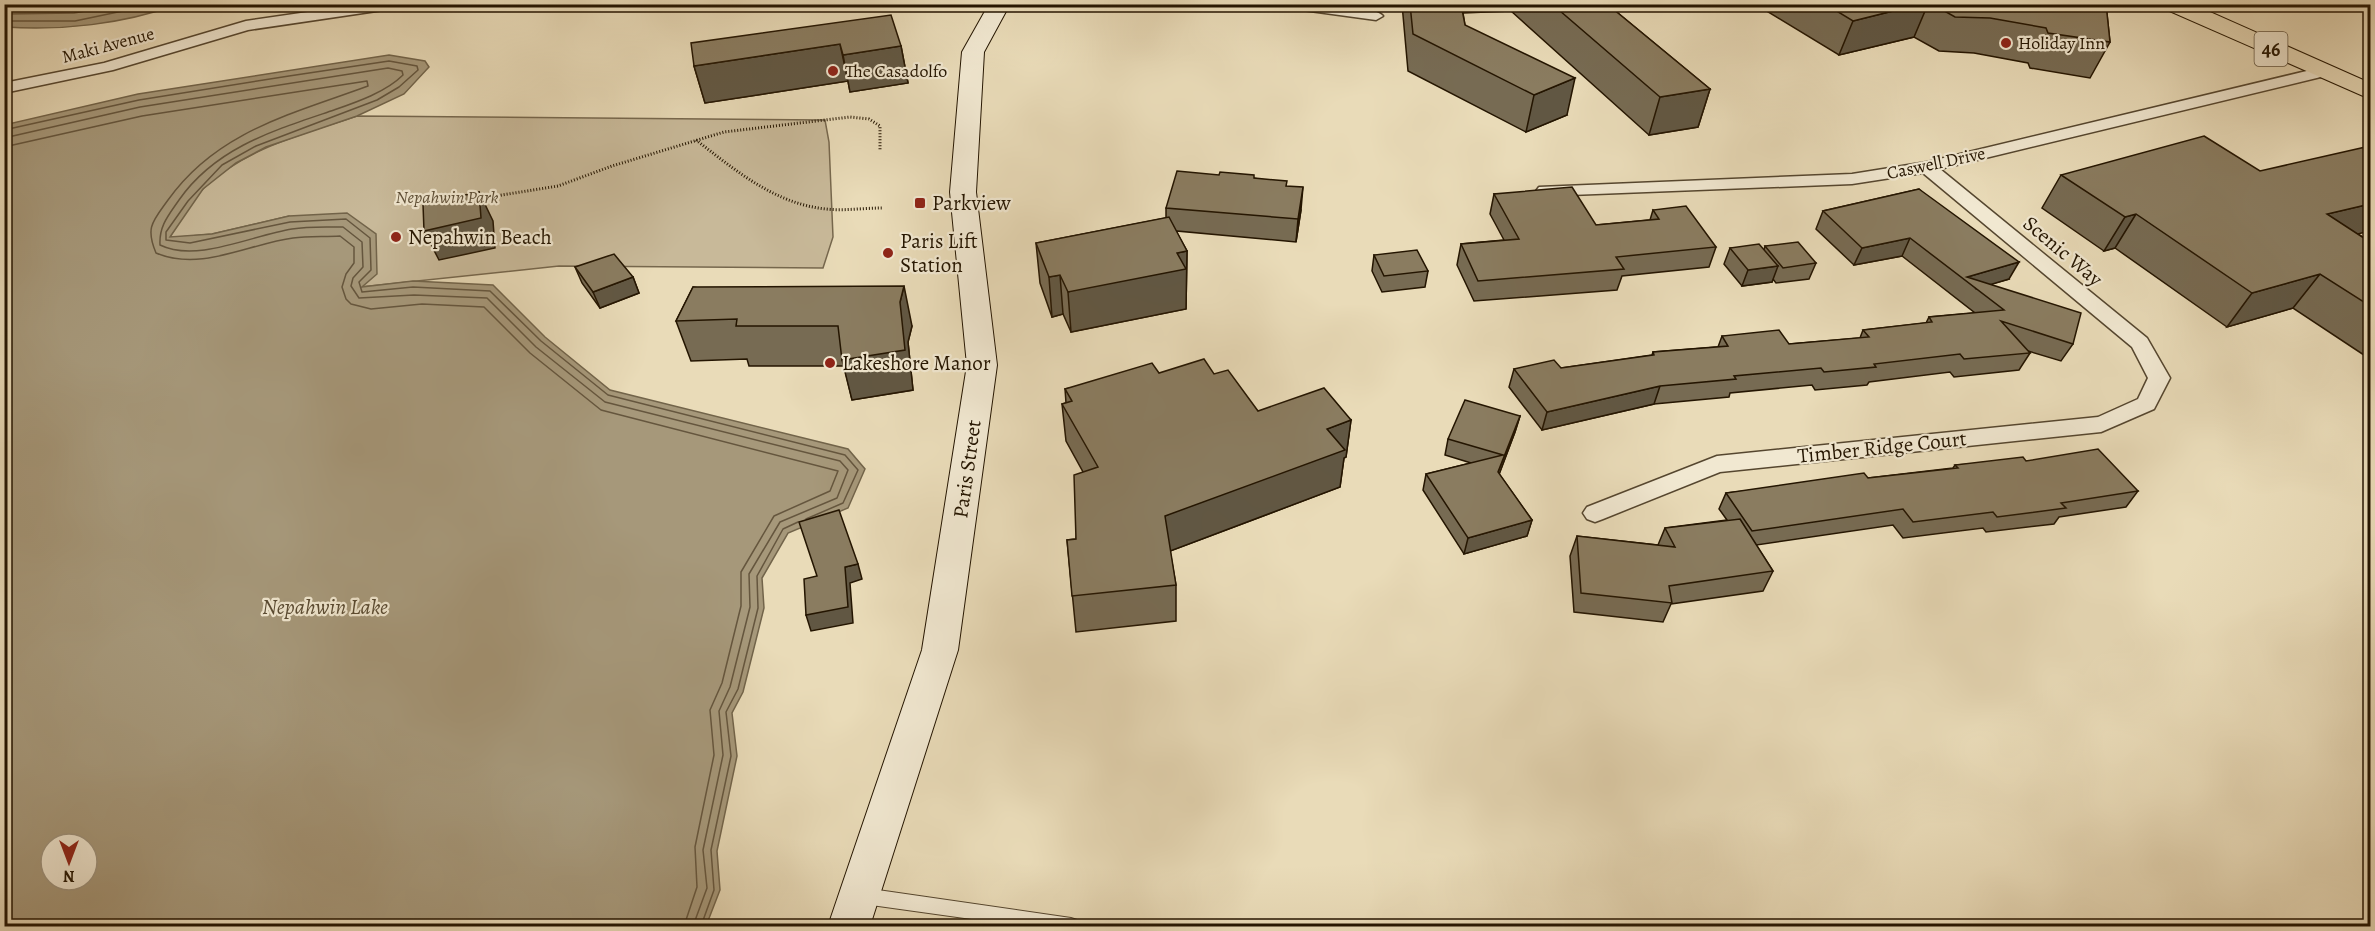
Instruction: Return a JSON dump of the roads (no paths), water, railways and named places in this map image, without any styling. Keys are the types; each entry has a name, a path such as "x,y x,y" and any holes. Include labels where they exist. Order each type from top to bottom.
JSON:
{"main road":[{"name":"Paris Street","path":"849,927 940,650 982,365 963,192 973,52 1000,4"},
{"name":"46","path":"2173,4 2370,92"}],"street":[{"name":"Maki Avenue","path":"4,88 107,67 246,26 397,4"},
{"path":"1288,4 1376,16"},
{"name":"Caswell Drive","path":"1539,191 1852,179 1927,167 2323,72"},
{"name":"Scenic Way","path":"1927,167 2140,344 2159,378"},
{"name":"Timber Ridge Court","path":"1595,513 1717,464 2101,424 2146,404 2159,378"}],"lane":[{"path":"860,896 1071,927"}],"water":[{"path":"4,5 176,5 135,17 92,25 26,28 5,27"},
{"name":"Nepahwin Lake","path":"389,55 425,61 429,67 404,94 357,116 266,147 236,163 203,189 170,237 212,234 289,216 347,213 376,234 377,274 362,287 413,281 493,285 545,337 610,390 848,449 865,469 848,508 788,533 762,578 764,608 743,692 732,713 737,756 717,851 720,890 706,926 5,926 4,125 138,94"}],"place":[{"name":"Holiday Inn","path":"2006,43"},
{"name":"The Casadolfo","path":"833,71"},
{"name":"Parkview","path":"920,203"},
{"name":"Nepahwin Beach","path":"396,237"},
{"name":"Paris Lift Station","path":"888,253"},
{"name":"Lakeshore Manor","path":"830,363"}],"park label":[{"name":"Nepahwin Park","path":"447,197"}]}
